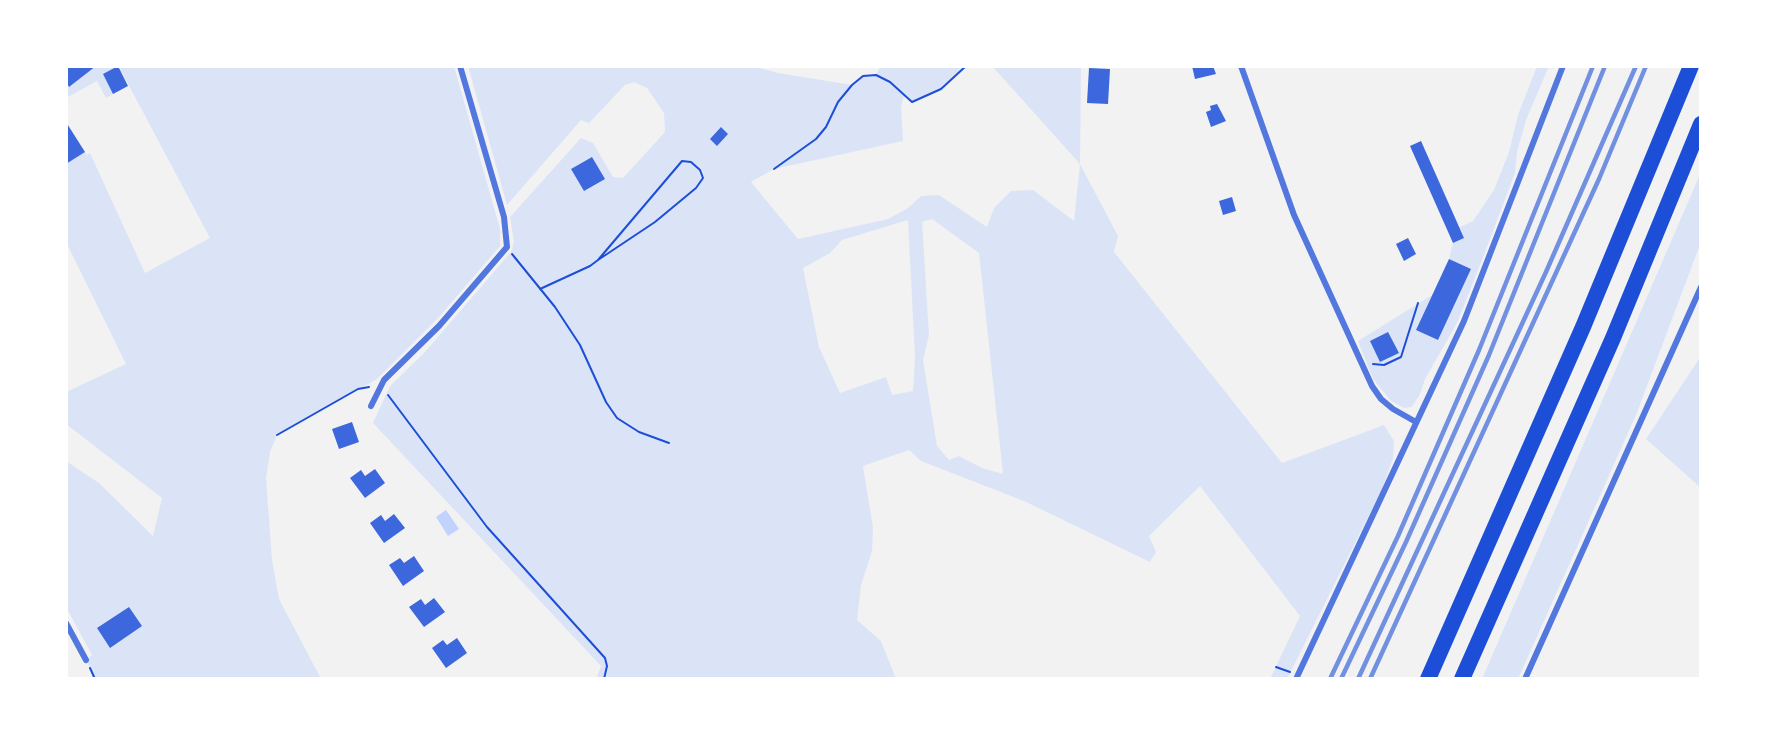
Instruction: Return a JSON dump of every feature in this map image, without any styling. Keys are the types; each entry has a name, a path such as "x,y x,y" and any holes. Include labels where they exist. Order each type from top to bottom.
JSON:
{"highway":[{"path":"1428,679 1574,349 1691,66"},
{"path":"1462,679 1613,338 1701,124"}],"street":[{"path":"371,406 384,380 439,326 507,247 504,217 460,66"},
{"path":"1241,66 1294,215 1361,363 1381,399 1416,422"},
{"path":"1297,677 1468,310 1563,66"},
{"path":"1525,679 1701,287"},
{"path":"66,623 86,660"}],"path":[{"path":"774,169 816,139 826,127 838,102 863,76 876,75 890,82 912,102 941,89 966,66"},
{"path":"540,289 598,260 655,222 696,188 703,178 700,170 691,162 682,161 598,260"},
{"path":"507,247 580,345 606,402 617,418 639,432 669,442"},
{"path":"1361,363 1384,365 1401,357 1419,303"},
{"path":"277,435 358,389 381,386 487,527 605,658 608,666 604,679"},
{"path":"1276,667 1297,677"}],"shaded area":[{"path":"96,66 454,66 500,229 500,246 439,317 377,379 277,435 270,452 266,478 272,560 279,599 321,679 95,679 86,660 92,655 66,607 66,461 99,483 153,536 162,498 66,424 66,392 126,364 66,242 66,164 85,152 87,155 90,153 145,273 210,238 119,67 113,94 106,98 97,81 68,97 66,81 70,86"},
{"path":"468,66 752,66 778,73 852,85 863,76 876,75 880,66 966,66 941,89 912,102 904,96 901,106 903,141 774,169 751,182 798,239 888,219 908,208 921,196 939,195 987,227 994,208 1011,191 1033,190 1074,221 1080,164 1118,236 1114,252 1282,463 1384,425 1394,441 1393,458 1382,489 1287,679 1270,679 1300,616 1200,486 1149,536 1156,552 1150,562 1024,501 921,461 909,450 863,466 873,528 872,551 861,585 857,620 881,641 896,679 596,679 601,666 373,423 390,386 425,352 511,252 514,242 510,217 581,138 593,143 613,177 623,178 665,132 664,113 647,88 634,82 625,85 589,123 581,120 507,205","holes":["932,219 979,253 1003,474 982,468 959,456 949,460 937,446 923,360 929,335 922,222","908,220 915,358 913,391 892,395 886,377 840,393 819,347 803,268 830,253 842,240"]},
{"path":"992,66 1081,66 1080,164"},
{"path":"1537,66 1549,66 1526,120 1517,152 1515,173 1482,260 1457,323 1425,379 1420,394 1412,407 1404,408 1391,401 1373,379 1358,341 1432,295 1416,330 1438,340 1471,269 1449,259 1453,243 1464,238 1460,227 1473,221 1494,190 1509,152 1518,115"},
{"path":"1701,172 1701,242 1636,415 1518,679 1482,679"},
{"path":"1701,356 1701,488 1646,439"}],"water":[{"path":"446,510 459,529 448,536 436,517"}],"building":[{"path":"66,66 96,66 69,87 66,81"},
{"path":"118,66 128,86 113,94 103,74"},
{"path":"1192,66 1213,66 1216,74 1195,79"},
{"path":"1089,68 1110,69 1108,104 1087,103"},
{"path":"1217,104 1226,121 1211,127 1206,112 1211,110 1210,106"},
{"path":"66,122 85,152 66,164"},
{"path":"721,127 728,134 717,146 710,139"},
{"path":"1421,141 1464,238 1453,243 1410,146"},
{"path":"592,157 605,179 584,191 571,169"},
{"path":"1232,197 1236,211 1223,215 1219,201"},
{"path":"1408,238 1416,254 1404,261 1396,244"},
{"path":"1449,259 1471,269 1438,340 1416,330"},
{"path":"1388,332 1399,353 1380,362 1370,341"},
{"path":"352,422 359,442 339,449 332,429"},
{"path":"375,469 385,483 365,498 350,478 361,470 365,476"},
{"path":"394,514 405,528 384,543 370,523 381,515 385,521"},
{"path":"414,556 424,571 403,586 389,565 400,558 404,563"},
{"path":"434,598 445,612 424,627 409,607 421,599 425,605"},
{"path":"129,607 142,626 110,648 97,628"},
{"path":"457,638 467,653 446,668 432,648 443,640 447,645"}],"railway":[{"path":"1330,679 1398,536 1479,350 1593,66"},
{"path":"1341,679 1406,542 1489,355 1605,66"},
{"path":"1358,679 1546,272 1636,66"},
{"path":"1370,679 1599,179 1646,66"}]}
